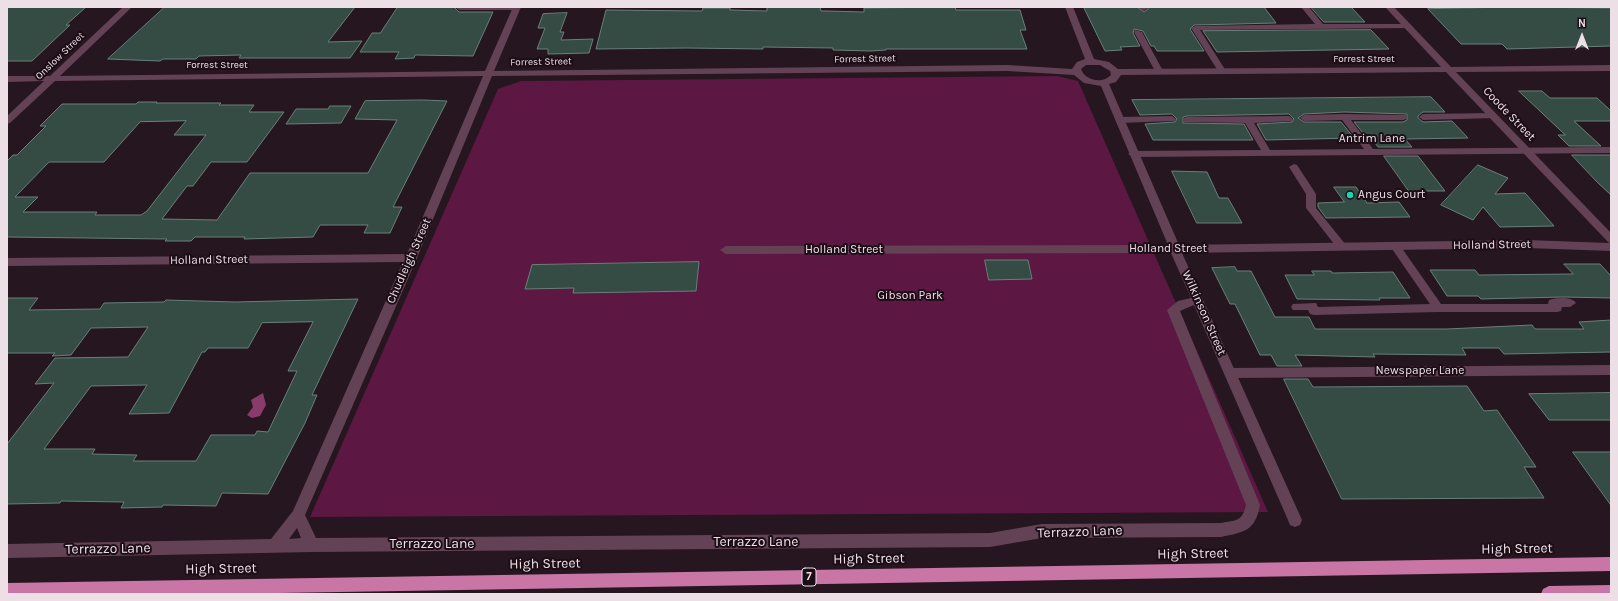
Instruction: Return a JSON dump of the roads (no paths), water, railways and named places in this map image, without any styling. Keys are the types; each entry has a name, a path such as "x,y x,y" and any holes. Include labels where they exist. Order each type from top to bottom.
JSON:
{"highway":[{"name":"High Street","path":"7,590 1611,564"},
{"path":"1549,594 1611,593"}],"street":[{"name":"Onslow Street","path":"7,122 128,7"},
{"path":"1068,7 1085,44 1090,61"},
{"name":"Coode Street","path":"1389,7 1611,240"},
{"name":"Chudleigh Street","path":"274,547 298,515 411,258 517,8"},
{"path":"1090,61 1109,65 1116,72 1114,79 1104,83 1087,80 1076,72 1076,69 1080,64 1090,61"},
{"name":"Forrest Street","path":"7,79 153,76 1007,68 1076,72"},
{"name":"Forrest Street","path":"1116,72 1611,68"},
{"name":"Wilkinson Street","path":"1104,83 1133,154 1295,520"},
{"name":"Holland Street","path":"726,250 1176,249 1526,244 1611,247"},
{"name":"Holland Street","path":"7,262 411,258"},
{"name":"Terrazzo Lane","path":"7,551 274,547 312,545 990,540 1042,531 1221,530 1243,525 1250,518 1253,505 1173,310 1182,304 1198,300"},
{"path":"298,515 312,545"}],"lane":[{"path":"459,7 458,8 517,8"},
{"path":"1305,7 1321,26"},
{"path":"1222,71 1195,28 1407,26"},
{"path":"1138,32 1159,71"},
{"path":"1423,117 1492,116"},
{"path":"1344,117 1370,151"},
{"path":"1304,118 1403,117"},
{"path":"1119,120 1172,119"},
{"path":"1187,120 1289,119"},
{"path":"1248,120 1267,152"},
{"name":"Antrim Lane","path":"1133,154 1611,150"},
{"path":"1294,167 1311,194 1311,208 1342,247"},
{"path":"1395,246 1438,308"},
{"path":"1296,307 1312,306 1314,311 1438,308 1557,308 1553,303 1570,303"},
{"name":"Newspaper Lane","path":"1230,373 1611,370"}],"place":[{"name":"Angus Court","path":"1350,195"}],"park label":[{"name":"Gibson Park","path":"910,296"}]}
